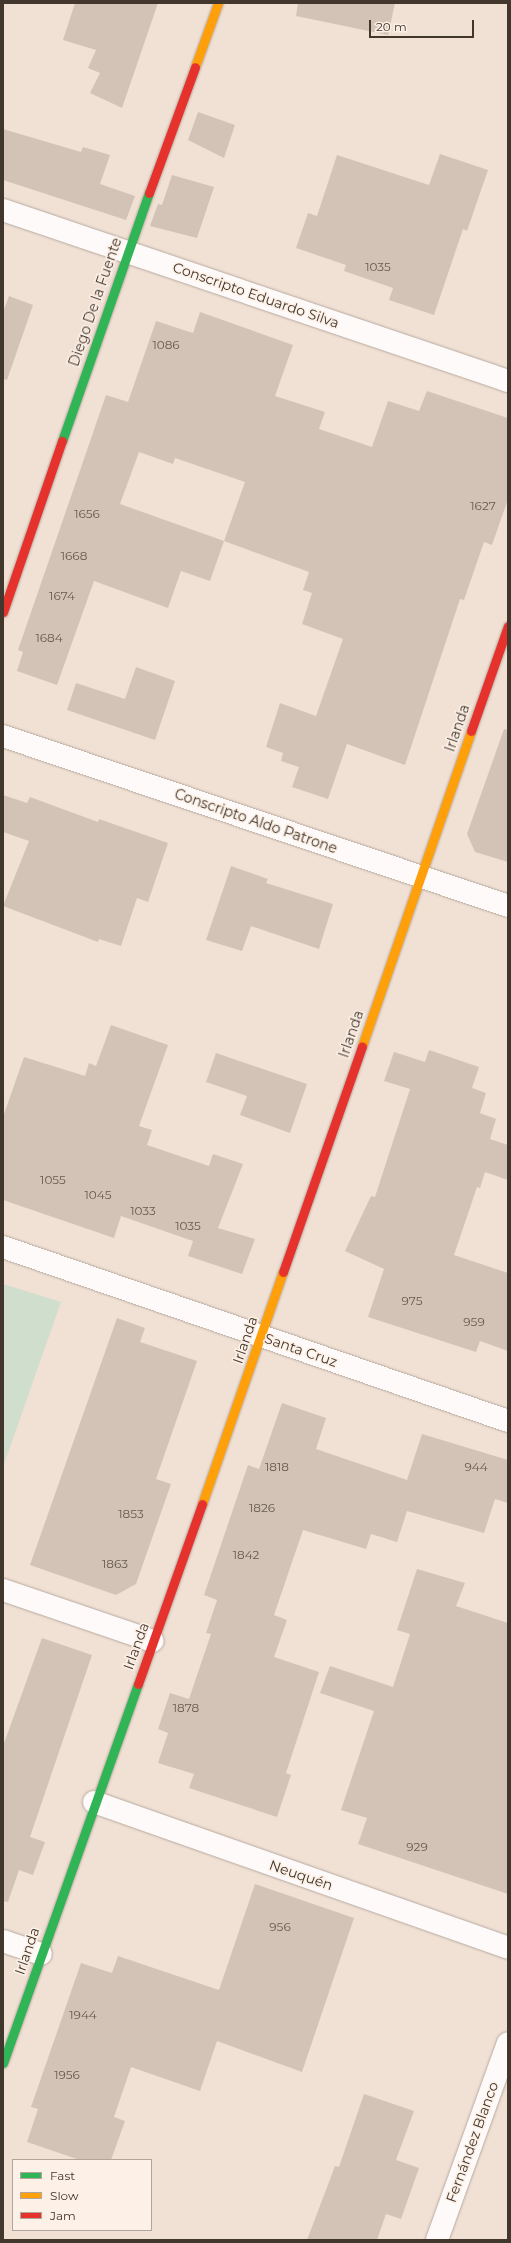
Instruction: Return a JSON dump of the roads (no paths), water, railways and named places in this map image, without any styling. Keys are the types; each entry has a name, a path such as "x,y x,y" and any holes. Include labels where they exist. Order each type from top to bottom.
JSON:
{"street":[{"name":"Diego De la Fuente","path":"3,612 128,251 218,3"},
{"name":"Conscripto Eduardo Silva","path":"3,210 128,251 508,381"},
{"name":"Irlanda","path":"3,2063 94,1802 261,1337 508,626"},
{"name":"Conscripto Aldo Patrone","path":"3,736 508,906"},
{"name":"Santa Cruz","path":"3,1247 508,1421"},
{"path":"3,1590 152,1641"},
{"name":"Neuquén","path":"94,1802 508,1948"},
{"path":"3,1941 41,1954"},
{"name":"Fernández Blanco","path":"437,2240 508,2043"}]}
